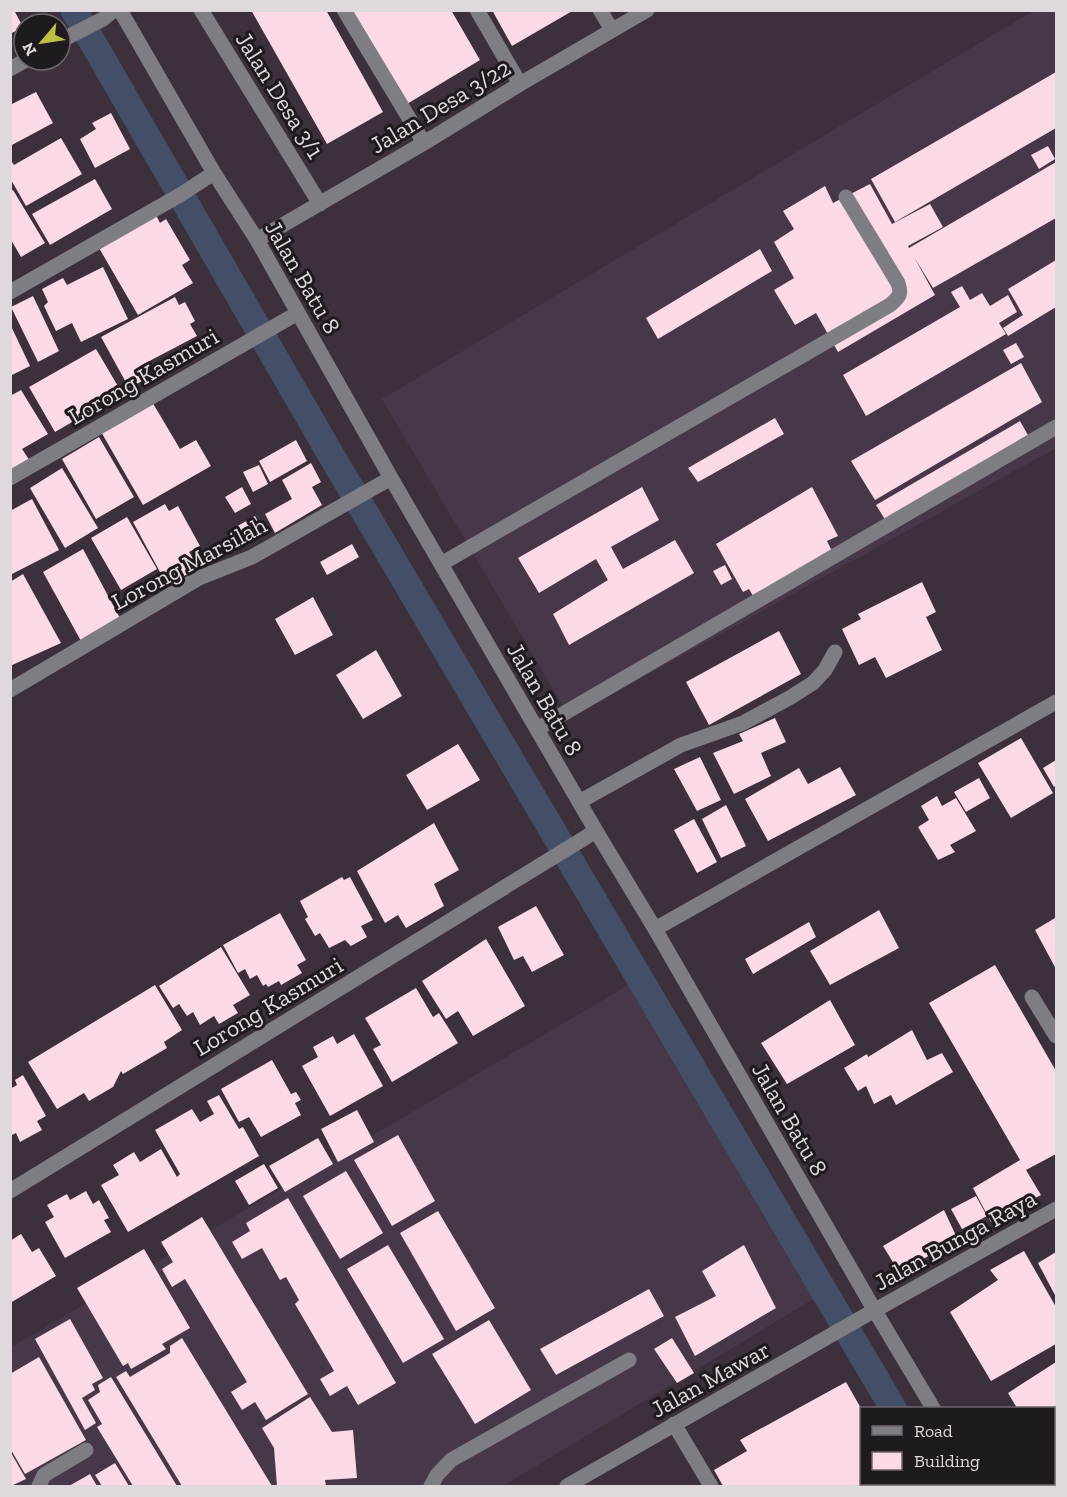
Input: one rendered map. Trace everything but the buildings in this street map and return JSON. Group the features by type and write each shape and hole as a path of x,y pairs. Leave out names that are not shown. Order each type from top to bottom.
{"street":[{"name":"Jalan Batu 8","path":"120,10 208,177 256,240 391,478 655,929 868,1314 932,1407"},
{"name":"Jalan Desa 3/1","path":"201,10 320,204"},
{"path":"344,10 424,143"},
{"path":"477,10 520,84"},
{"path":"600,10 612,30"},
{"name":"Jalan Desa 3/22","path":"256,240 647,10"},
{"path":"72,34 108,15"},
{"path":"10,292 208,177"},
{"path":"441,564 890,305 898,298 900,290 898,283 846,197"},
{"name":"Lorong Kasmuri","path":"10,478 298,313"},
{"path":"537,729 1056,427"},
{"name":"Lorong Marsilah","path":"10,690 199,578 252,557 391,478"},
{"path":"579,802 681,745 743,723 791,697 813,683 825,670 835,652"},
{"path":"655,929 1056,702"},
{"name":"Lorong Kasmuri","path":"10,1191 596,831"},
{"path":"1032,997 1056,1036"},
{"name":"Jalan Bunga Raya","path":"868,1314 1056,1209"},
{"name":"Jalan Mawar","path":"567,1486 868,1314"},
{"path":"431,1486 437,1475 451,1460 629,1360"},
{"path":"674,1424 711,1486"},
{"path":"39,1486 44,1475 86,1450"}],"shaded area":[{"path":"1033,11 1056,11 1056,448 570,718 382,399"},
{"path":"639,979 827,1291 503,1486 11,1486 10,1348"}],"waterway":[{"path":"74,10 331,455 892,1407"}]}
